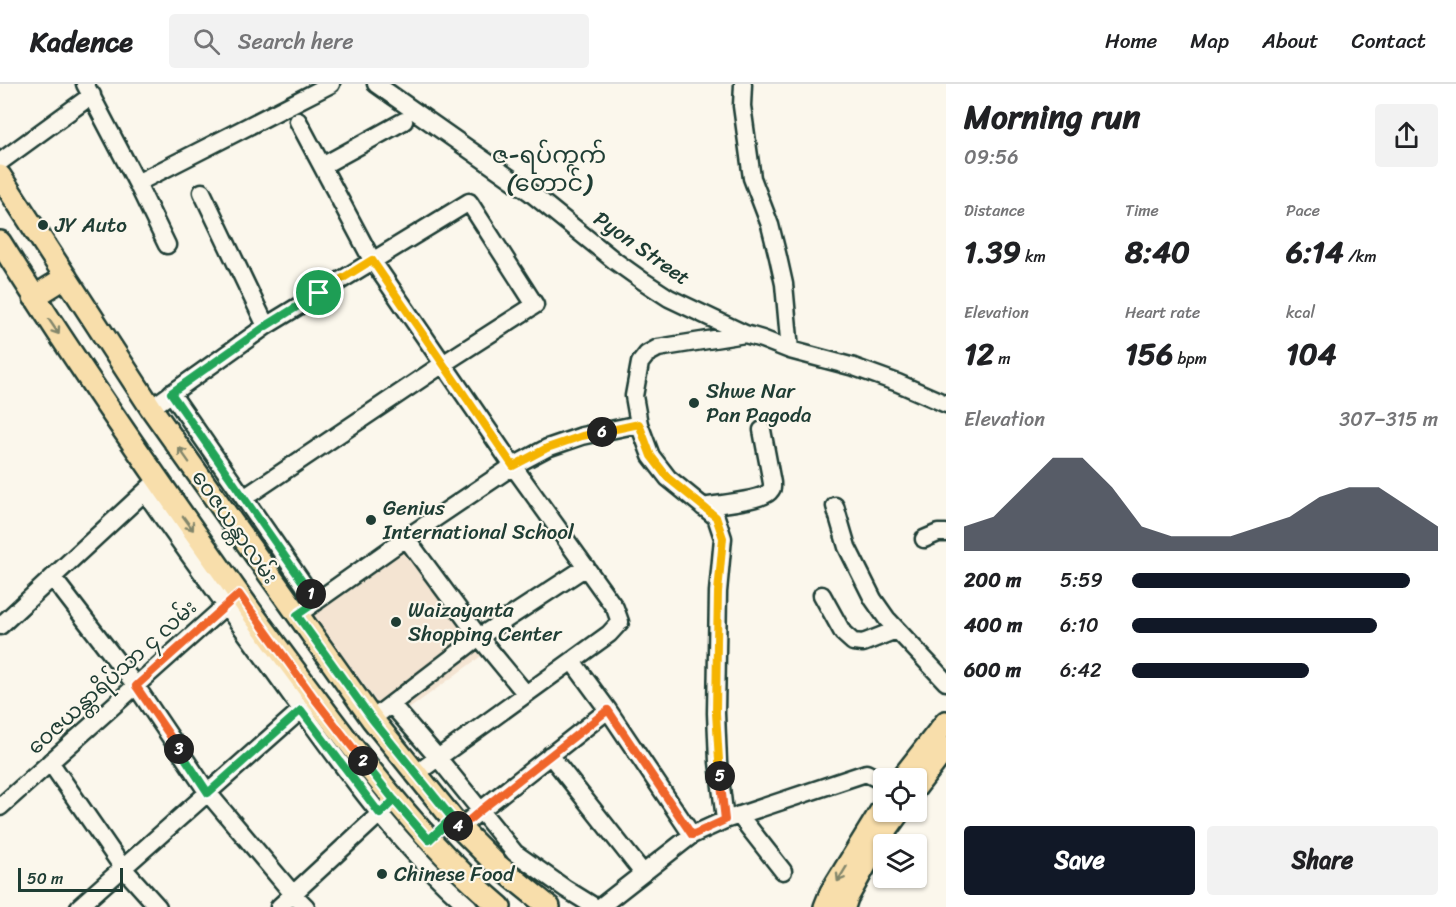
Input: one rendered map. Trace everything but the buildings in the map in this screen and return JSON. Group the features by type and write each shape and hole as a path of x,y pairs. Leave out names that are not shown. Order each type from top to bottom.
{"main road":[{"name":"ဝေဇယန္တာလမ်း","path":"0,176 151,408 372,719 456,823 497,865 549,907"},
{"name":"ဝေဇယန္တာလမ်း","path":"0,242 151,486 308,704 387,807 429,840 500,907"},
{"path":"34,297 66,277"},
{"path":"910,768 946,722"},
{"path":"927,773 946,748"},
{"path":"825,907 831,892 874,822"},
{"path":"844,907 881,837 892,822"},
{"path":"429,840 456,823"}],"street":[{"path":"137,183 331,84"},
{"name":"Pyon Street","path":"376,84 531,193 615,261 669,298 745,334 790,350 865,371 946,404"},
{"path":"743,84 742,106 752,178 770,225 782,275 790,350"},
{"path":"0,162 88,90 167,245"},
{"path":"298,121 372,260 513,466 615,608 620,622 609,634 417,773"},
{"path":"322,166 404,121"},
{"path":"202,192 266,326"},
{"path":"151,408 266,326 469,202 535,305 244,498"},
{"path":"745,334 658,348 647,354 639,363 634,396 639,424 651,456 668,478 716,517 723,538 718,592 716,713 718,762 732,817 783,871"},
{"path":"171,393 316,602"},
{"path":"297,615 513,466 547,448 582,436 639,424"},
{"path":"703,507 758,497 772,489 762,430"},
{"path":"0,626 151,486"},
{"path":"835,506 847,547 873,599 896,630 946,682"},
{"path":"924,539 938,533 946,533"},
{"path":"406,538 479,637 526,694"},
{"path":"372,719 479,637 586,567"},
{"path":"53,578 136,686 208,793 306,907"},
{"path":"822,595 843,633 853,642 863,643 896,630"},
{"name":"ဝေဇယန္တာရိပ်သာ ၄ လမ်း","path":"0,807 233,600"},
{"path":"572,661 608,710 692,835"},
{"path":"79,907 308,704"},
{"path":"392,705 515,853 566,890 595,907"},
{"path":"456,823 481,810 608,710"},
{"path":"550,755 643,873"},
{"path":"50,762 123,868 158,907"},
{"path":"600,907 692,835 732,817 866,773 873,776"},
{"path":"279,907 387,807 450,890 469,907"}],"shaded area":[{"path":"407,527 495,646 391,722 302,599"}],"place":[{"name":"JY Auto","path":"43,225"},
{"name":"Shwe Nar Pan Pagoda","path":"694,403"},
{"name":"Genius International School","path":"371,520"},
{"name":"Waizayanta Shopping Center","path":"396,622"},
{"name":"Chinese Food","path":"382,874"}],"district":[{"name":"ဇ-ရပ်ကွက် (တောင်)","path":"549,169"}],"route":[{"path":"319,293 266,326 171,393 316,602 297,615 372,719 452,818 429,840 394,800 314,698 239,594 136,686 208,793 301,710 380,814 394,800 429,840 452,818 460,828 608,710 692,835 725,820 718,762 716,713 718,592 723,538 716,517 668,478 651,456 639,424 582,436 547,448 513,466 372,260 319,293"}]}
